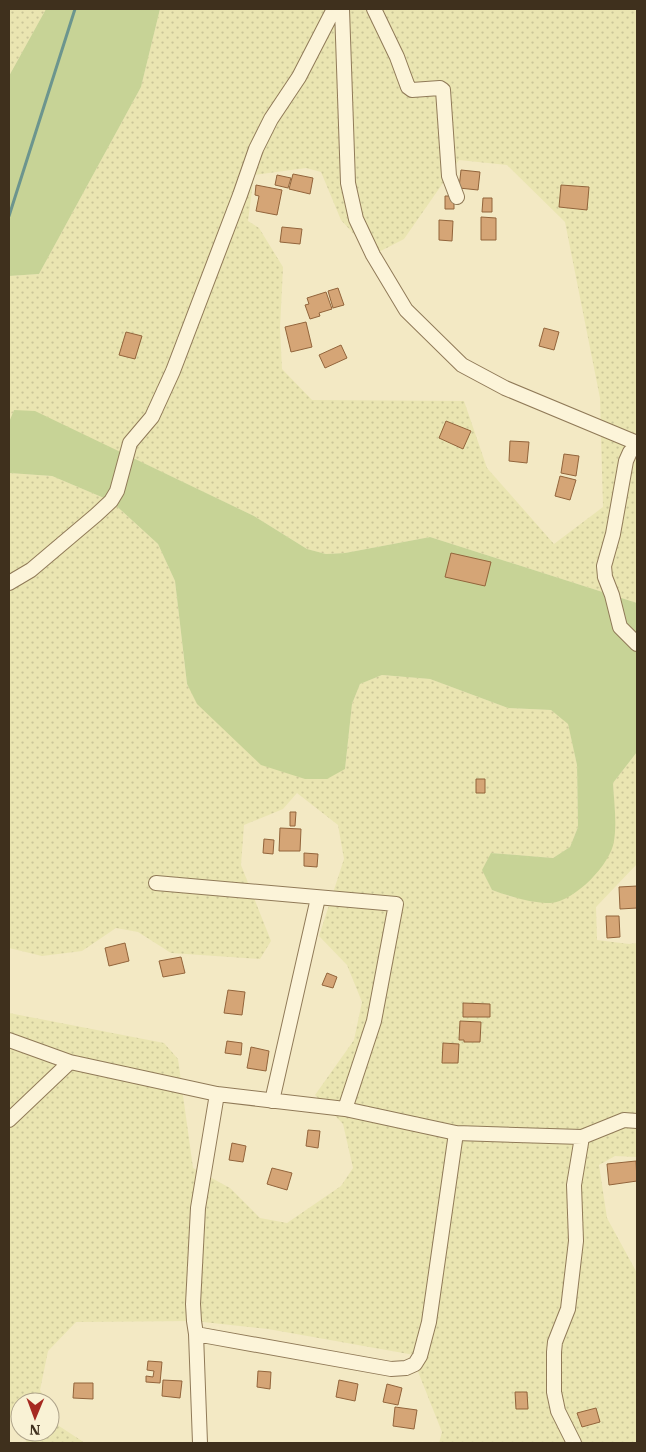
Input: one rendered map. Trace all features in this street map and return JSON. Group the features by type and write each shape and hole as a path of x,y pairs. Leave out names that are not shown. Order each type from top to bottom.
{"street":[{"path":"9,583 30,570 96,515 111,501 117,491 130,443 152,417 173,371 256,148 271,119 299,78 334,9"},
{"path":"342,9 348,183 356,219 373,256 406,310 462,365 505,388 637,445 630,452 626,461 613,534 604,566 604,578 612,594 620,627 637,644"},
{"path":"374,9 397,57 408,87 412,90 440,88 443,90 445,96 449,176 457,197"},
{"path":"156,882 396,904 374,1021 345,1109"},
{"path":"272,1101 318,898"},
{"path":"9,1040 70,1062 217,1094 345,1109 456,1133 582,1137 624,1120 637,1121"},
{"path":"9,1120 70,1062"},
{"path":"200,1443 194,1320 198,1208 217,1094"},
{"path":"196,1334 390,1369 406,1368 415,1364 420,1356 429,1322 456,1133"},
{"path":"574,1443 558,1411 554,1392 554,1352 555,1342 568,1310 576,1241 574,1185 582,1137"}],"shaded area":[{"path":"9,9 46,9 9,76"},
{"path":"160,9 637,9 637,603 430,537 345,553 326,554 307,549 254,516 126,455 14,410 9,422 9,276 39,274 141,87","holes":["459,160 507,165 565,222 600,398 603,507 554,544 487,468 464,401 312,400 282,369 280,328 283,267 259,228 248,221 254,175 306,168 321,172 341,220 373,255 404,239"]},
{"path":"9,473 52,476 111,501 158,544 175,581 187,685 345,769 352,704 360,684 382,675 430,679 508,708 551,710 568,723 577,765 578,827 570,847 553,858 491,853 492,890 512,897 533,901 615,823 613,783 637,752 637,864 596,907 597,940 629,944 637,943 637,1157 615,1156 599,1165 607,1218 637,1273 637,1443 439,1443 442,1432 415,1364 420,1356 268,1329 194,1321 76,1322 48,1351 41,1392 10,1392 9,1417 9,1013 164,1043 178,1059 193,1168 230,1188 260,1218 287,1223 341,1186 353,1168 343,1124 315,1095 354,1040 362,1002 347,965 319,936 344,859 338,825 297,793 283,809 244,825 241,865 271,941 260,959 171,953 138,932 116,928 82,951 42,956 9,948"},
{"path":"60,1427 85,1443 27,1443 60,1442"}],"green space":[{"path":"46,9 160,9 141,87 39,274 9,276 9,76"},
{"path":"14,410 35,411 254,516 307,549 326,554 345,553 430,537 637,603 637,752 613,783 614,841 606,860 599,870 581,889 571,896 551,903 521,899 492,890 482,870 491,853 553,858 570,847 578,827 577,765 568,724 551,710 508,708 430,679 382,675 360,684 352,704 345,769 327,779 305,779 261,765 197,704 187,684 175,581 158,544 111,501 52,476 9,473 9,422"}],"building":[{"path":"461,170 480,172 478,190 459,188"},
{"path":"293,174 313,178 310,194 289,189"},
{"path":"277,175 291,178 288,188 275,185"},
{"path":"256,185 282,190 277,215 256,211 259,196 255,195"},
{"path":"561,185 589,187 587,210 559,207"},
{"path":"445,196 454,196 454,209 445,209"},
{"path":"483,198 492,198 492,212 482,212"},
{"path":"481,217 496,218 496,240 481,240"},
{"path":"439,220 453,221 452,241 439,240"},
{"path":"282,227 302,229 300,244 280,242"},
{"path":"338,288 344,305 333,308 328,291"},
{"path":"326,292 332,309 319,313 320,316 310,319 305,305 309,304 307,298"},
{"path":"306,322 312,347 291,352 285,327"},
{"path":"544,328 559,332 554,350 539,346"},
{"path":"126,332 142,336 135,359 119,355"},
{"path":"341,345 347,358 325,368 319,355"},
{"path":"446,421 471,431 463,449 439,438"},
{"path":"510,441 529,442 527,463 509,461"},
{"path":"564,454 579,456 576,476 561,473"},
{"path":"560,476 576,480 570,500 555,496"},
{"path":"451,553 491,562 485,586 445,577"},
{"path":"476,779 485,779 485,793 476,793"},
{"path":"290,812 296,812 295,826 290,826"},
{"path":"280,828 301,829 300,851 279,851"},
{"path":"264,839 274,840 273,854 263,853"},
{"path":"304,853 318,854 317,867 304,866"},
{"path":"637,886 637,908 620,909 619,887"},
{"path":"606,916 619,916 620,937 607,938"},
{"path":"125,943 129,961 109,966 105,948"},
{"path":"181,957 185,973 163,977 159,961"},
{"path":"327,973 337,977 333,988 322,985"},
{"path":"228,990 245,992 242,1015 224,1013"},
{"path":"463,1003 490,1004 490,1017 463,1017"},
{"path":"460,1021 481,1022 480,1042 464,1042 464,1040 459,1040"},
{"path":"227,1041 242,1043 241,1055 225,1053"},
{"path":"443,1043 459,1044 458,1063 442,1063"},
{"path":"251,1047 269,1051 266,1071 247,1068"},
{"path":"308,1130 320,1131 318,1148 306,1146"},
{"path":"232,1143 246,1146 243,1162 229,1160"},
{"path":"636,1161 637,1181 609,1185 607,1164"},
{"path":"272,1168 292,1173 287,1190 267,1184"},
{"path":"148,1361 162,1362 160,1383 146,1382 146,1376 153,1377 154,1371 147,1370"},
{"path":"258,1371 271,1372 270,1389 257,1387"},
{"path":"163,1380 182,1381 180,1398 162,1396"},
{"path":"339,1380 358,1384 355,1401 336,1397"},
{"path":"74,1383 93,1383 93,1399 73,1398"},
{"path":"387,1384 402,1388 398,1405 383,1402"},
{"path":"515,1392 527,1392 528,1409 516,1409"},
{"path":"395,1407 417,1410 414,1429 393,1426"},
{"path":"596,1408 600,1422 582,1427 577,1413"}],"waterway":[{"path":"9,216 75,9"}]}
